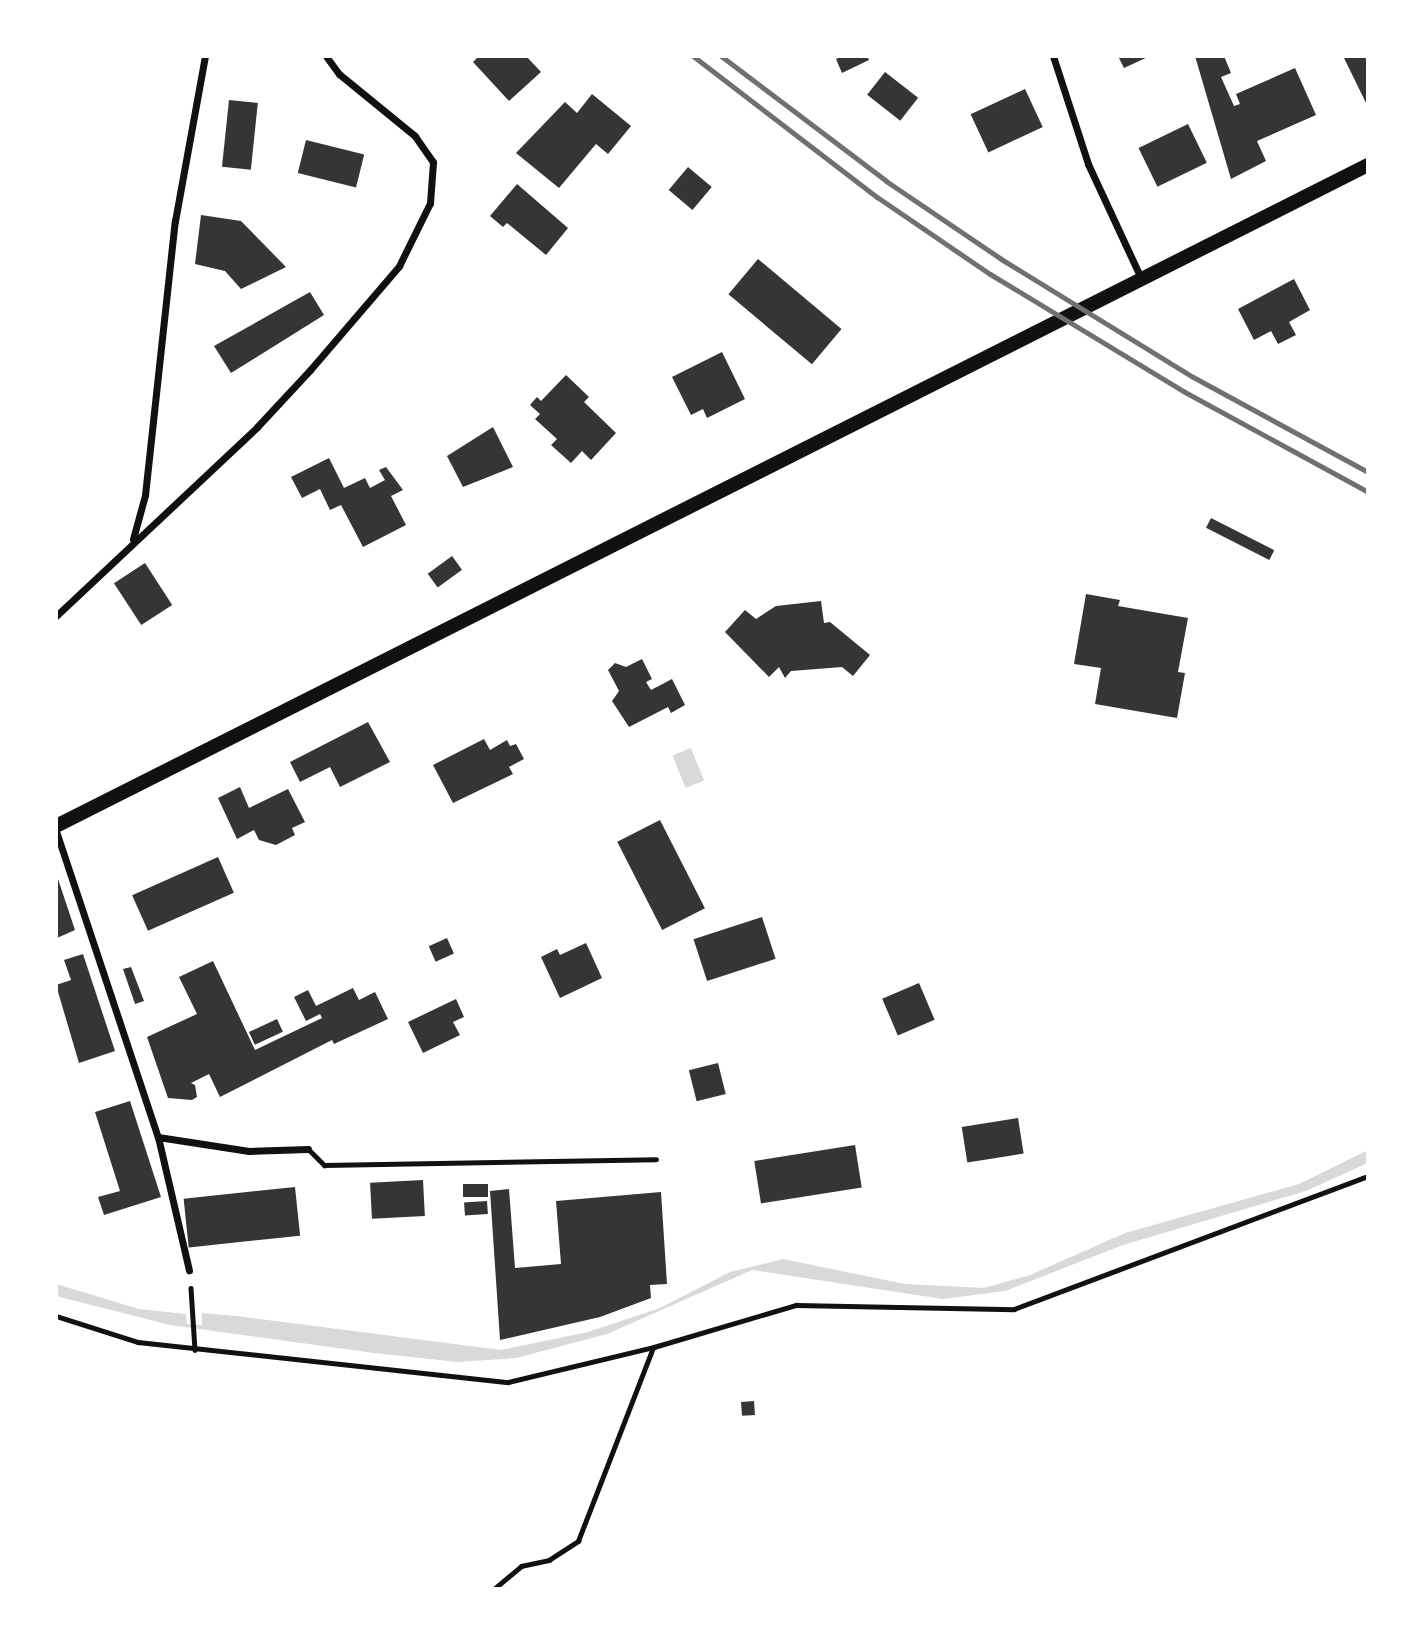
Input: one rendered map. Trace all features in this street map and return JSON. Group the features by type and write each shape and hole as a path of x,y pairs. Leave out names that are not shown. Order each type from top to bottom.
{"main road":[{"path":"56,829 1368,165"}],"street":[{"path":"133,539 145,495 175,221 205,56"},
{"path":"56,616 133,539 257,427 310,370 399,266 430,203 433,162 415,136 339,74 326,56"},
{"path":"1053,56 1088,164 1141,278"},
{"path":"56,829 158,1138 189,1270"},
{"path":"158,1138 249,1150 309,1149"}],"lane":[{"path":"309,1149 324,1165 656,1159"}],"path":[{"path":"56,1316 138,1342 508,1382 654,1347 796,1305 1014,1309 1368,1176"},
{"path":"194,1310 195,1350"},
{"path":"494,1589 520,1566 549,1560 578,1541 654,1347"}],"shaded area":[{"path":"691,748 704,780 686,788 672,755"},
{"path":"1368,1150 1368,1163 1306,1191 1123,1245 1005,1291 943,1299 752,1270 607,1334 516,1358 458,1362 374,1353 170,1325 56,1296 56,1284 139,1309 186,1314 187,1324 202,1325 202,1313 501,1350 588,1332 660,1308 730,1272 783,1259 905,1284 984,1288 1030,1275 1125,1233 1299,1184"}],"building":[{"path":"479,56 526,56 541,72 509,101 473,62"},
{"path":"843,56 867,56 869,60 842,73 836,59"},
{"path":"1118,56 1150,56 1124,68"},
{"path":"1195,56 1224,56 1231,73 1221,77 1234,106 1240,104 1236,94 1295,68 1316,115 1257,141 1266,161 1231,179"},
{"path":"1343,56 1368,56 1368,107"},
{"path":"885,72 918,98 900,121 867,95"},
{"path":"1025,89 1043,127 988,152 971,114"},
{"path":"592,94 631,126 608,154 596,144 559,188 516,153 565,102 577,113"},
{"path":"229,100 258,103 251,170 222,167"},
{"path":"1188,124 1207,163 1157,187 1139,148"},
{"path":"306,140 364,155 356,188 298,173"},
{"path":"688,167 712,187 692,210 669,190"},
{"path":"517,184 568,228 546,255 507,223 503,227 490,216"},
{"path":"201,215 241,221 286,267 241,289 225,271 195,264"},
{"path":"758,259 841,329 812,364 728,294"},
{"path":"1294,279 1310,310 1289,322 1296,335 1278,344 1271,331 1254,340 1238,309"},
{"path":"310,292 324,315 231,373 214,346"},
{"path":"722,352 745,399 707,418 703,409 691,415 672,377"},
{"path":"566,375 589,397 584,402 616,433 591,460 582,451 571,463 551,445 557,439 535,419 540,414 530,405 537,397 541,401"},
{"path":"493,427 513,467 463,487 447,456"},
{"path":"329,458 344,488 365,478 370,488 385,480 379,470 386,467 403,490 391,496 406,525 363,547 341,505 330,510 320,489 302,498 291,477"},
{"path":"1211,518 1274,550 1269,560 1206,528"},
{"path":"452,556 462,570 438,587 428,574"},
{"path":"145,563 172,605 141,625 114,583"},
{"path":"1086,594 1120,600 1118,606 1188,618 1178,672 1185,673 1177,718 1095,704 1101,668 1074,664"},
{"path":"821,601 824,623 830,622 870,655 853,676 842,667 791,671 785,678 779,667 769,677 725,632 745,610 756,619 776,606"},
{"path":"642,659 652,679 646,682 651,690 672,679 685,705 671,713 668,707 629,727 612,701 619,691 608,670 615,663 626,667"},
{"path":"368,722 390,762 340,787 330,767 300,782 290,762"},
{"path":"484,739 490,750 507,740 510,746 516,744 524,759 509,767 513,774 453,803 433,765"},
{"path":"240,787 249,808 288,789 305,822 292,828 295,835 276,845 259,840 254,830 237,839 218,798"},
{"path":"660,820 705,908 662,930 617,842"},
{"path":"218,857 234,893 148,931 132,895"},
{"path":"58,879 75,930 57,938 56,881"},
{"path":"762,917 776,959 707,981 694,939"},
{"path":"447,938 454,954 436,962 429,946"},
{"path":"586,943 602,978 560,998 541,957 557,949 560,955"},
{"path":"83,954 115,1051 79,1063 56,985 71,980 64,960"},
{"path":"213,961 255,1050 322,1018 320,1014 306,1021 294,997 308,990 316,1006 353,988 359,1000 375,992 388,1019 334,1044 332,1040 220,1097 209,1074 191,1083 195,1085 197,1097 192,1100 168,1098 147,1037 197,1014 179,977"},
{"path":"131,967 144,1001 135,1004 123,969"},
{"path":"919,983 935,1020 898,1035 882,999"},
{"path":"456,999 464,1017 453,1022 460,1035 423,1053 408,1022"},
{"path":"277,1019 283,1032 255,1045 249,1032"},
{"path":"718,1063 726,1094 697,1101 689,1070"},
{"path":"130,1101 161,1197 104,1215 98,1197 120,1191 95,1112"},
{"path":"1018,1118 1024,1154 967,1162 962,1127"},
{"path":"855,1145 862,1187 761,1203 754,1161"},
{"path":"423,1180 425,1216 372,1219 370,1183"},
{"path":"463,1184 488,1184 488,1197 463,1197"},
{"path":"295,1187 300,1236 189,1247 184,1199"},
{"path":"509,1189 515,1268 561,1264 556,1201 661,1192 667,1284 650,1285 651,1298 600,1317 500,1340 490,1191"},
{"path":"487,1201 488,1214 465,1216 464,1203"},
{"path":"754,1401 755,1415 742,1416 741,1402"}],"railway":[{"path":"693,56 877,197 990,274 1183,391 1368,492"},
{"path":"721,56 886,181 1001,259 1193,377 1368,472"}]}
